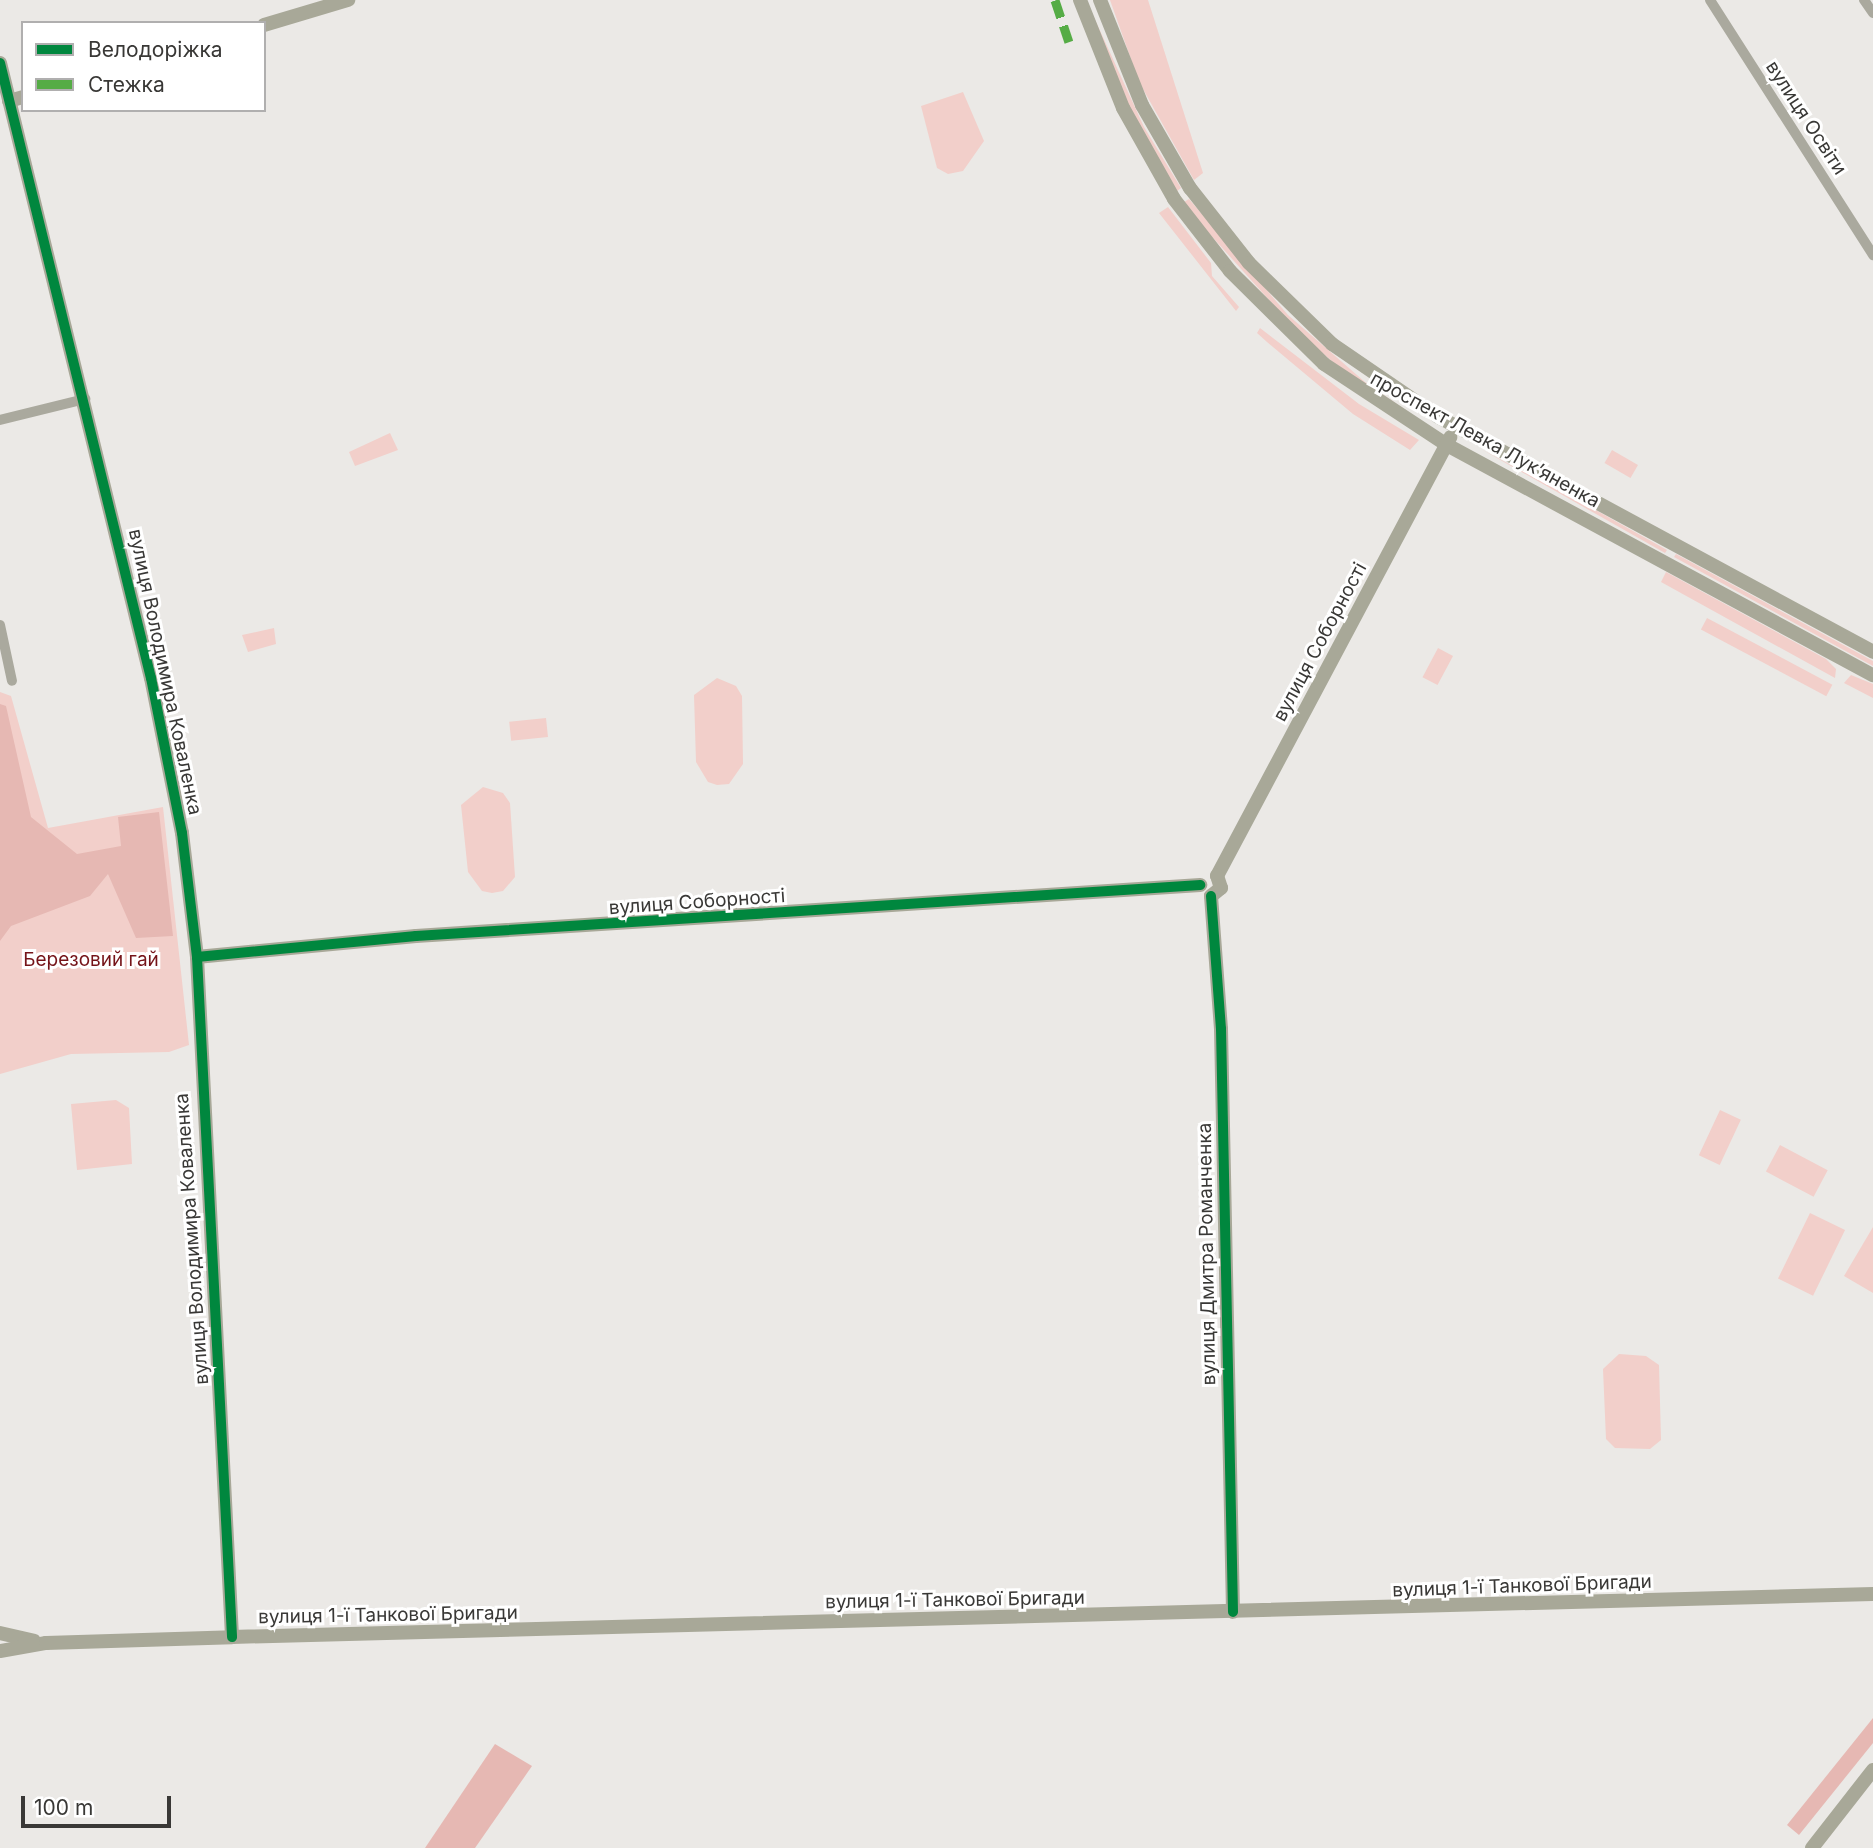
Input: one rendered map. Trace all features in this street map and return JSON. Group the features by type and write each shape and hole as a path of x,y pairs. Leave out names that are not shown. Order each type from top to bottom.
{"street":[{"path":"266,24 348,0"},
{"name":"проспект Левка Лукʼяненка","path":"1080,0 1143,149 1223,263 1341,378 1447,444 1873,675"},
{"name":"проспект Левка Лукʼяненка","path":"1100,0 1147,115 1224,232 1332,344 1456,426 1873,652"},
{"name":"вулиця Освіти","path":"1710,0 1873,255"},
{"path":"1864,0 1873,13"},
{"name":"вулиця Володимира Коваленка","path":"0,63 85,400 164,735 197,957 232,1637"},
{"path":"0,420 85,400"},
{"name":"вулиця Соборності","path":"1217,876 1456,426"},
{"path":"0,625 12,681"},
{"name":"вулиця Соборності","path":"197,957 416,936 1199,885 1204,876 1217,876"},
{"name":"вулиця Соборності","path":"1211,896 1222,888 1217,876"},
{"path":"1199,885 1211,896"},
{"name":"вулиця Дмитра Романченка","path":"1211,896 1221,1029 1233,1612"},
{"name":"вулиця 1-ї Танкової Бригади","path":"0,1651 46,1643 232,1637 1870,1593"},
{"name":"вулиця 1-ї Танкової Бригади","path":"0,1633 46,1643"},
{"path":"1812,1848 1873,1770"}],"green space":[{"path":"1086,0 1144,127 1181,188 1177,191 1126,102"},
{"path":"1110,0 1148,0 1203,173 1194,180 1139,82"},
{"path":"963,92 984,141 963,171 948,174 937,168 921,106"},
{"path":"1189,199 1288,315 1365,382 1426,424 1334,363 1298,332 1206,230 1184,202"},
{"path":"1168,207 1211,263 1212,276 1239,307 1236,311 1159,213"},
{"path":"1260,328 1359,404 1419,440 1410,450 1353,414 1257,333"},
{"path":"390,433 398,450 355,466 349,452"},
{"path":"1481,449 1592,508 1667,550 1665,553"},
{"path":"1612,450 1638,465 1630,478 1604,463"},
{"path":"1676,554 1873,661 1873,666 1674,557"},
{"path":"1666,572 1826,659 1836,669 1835,678 1661,582"},
{"path":"1707,618 1832,685 1826,696 1701,629"},
{"path":"274,628 276,644 248,652 242,635"},
{"path":"1438,648 1453,656 1438,685 1423,677"},
{"path":"1851,675 1873,684 1873,698 1844,683"},
{"path":"717,678 736,686 742,696 743,764 729,784 717,785 708,782 696,762 694,695"},
{"name":"Березовий гай","path":"0,692 11,696 48,828 163,807 189,1045 169,1052 71,1054 0,1074"},
{"path":"546,718 548,737 511,741 509,722"},
{"path":"483,787 503,793 510,803 515,877 503,891 492,893 482,891 468,872 461,805"},
{"path":"116,1100 129,1108 132,1164 77,1170 71,1104"},
{"path":"1720,1110 1741,1120 1720,1165 1699,1155"},
{"path":"1780,1145 1828,1170 1814,1197 1766,1171"},
{"path":"1810,1213 1845,1230 1813,1296 1778,1279"},
{"path":"1873,1227 1873,1293 1844,1276"},
{"path":"1619,1354 1646,1356 1659,1365 1661,1440 1650,1449 1615,1448 1606,1439 1603,1369"}],"shaded area":[{"path":"0,704 6,706 31,817 77,854 121,846 118,817 159,812 173,936 136,938 108,874 90,896 11,926 0,941"},
{"path":"1873,1718 1873,1743 1799,1835 1787,1825"},
{"path":"495,1744 532,1766 475,1848 425,1848"}],"marked path":[{"path":"1055,0 1069,42"}],"cycle path":[{"path":"0,63 151,678 182,833 197,957 232,1637"},
{"path":"197,957 416,936 1200,885"},
{"path":"1211,896 1221,1029 1233,1612"}]}
